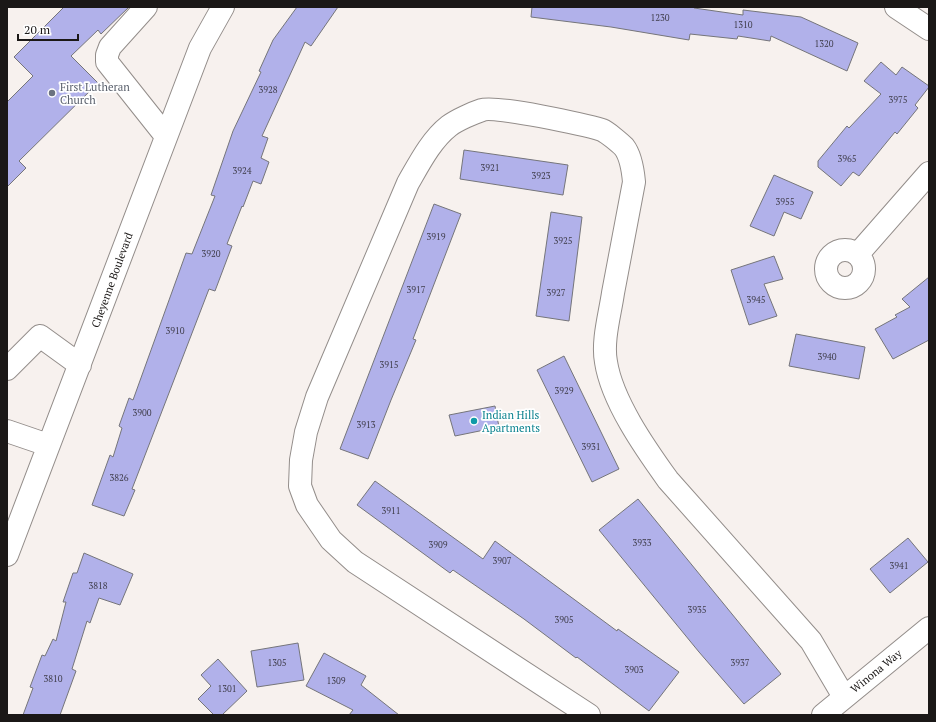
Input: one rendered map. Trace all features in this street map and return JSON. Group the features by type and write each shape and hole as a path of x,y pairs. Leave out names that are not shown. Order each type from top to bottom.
{"street":[{"path":"146,7 110,47 107,55 107,62 165,135"},
{"path":"896,7 929,29"},
{"name":"Cheyenne Boulevard","path":"7,555 80,365 165,135 200,48 220,8"},
{"path":"589,715 355,562 331,540 307,505 300,486 301,460 306,432 317,397 408,183 424,155 449,126 484,109 517,112 604,131 624,148 633,167 634,182 608,327 605,361 608,376 633,428 668,480 811,641 844,697"},
{"path":"858,254 929,173"},
{"path":"7,369 40,336 80,365"},
{"path":"7,431 48,445"},
{"name":"Winona Way","path":"823,715 929,628"}],"building":[{"name":"First Lutheran Church","path":"64,7 129,7 101,34 98,30 71,56 98,83 19,161 26,168 7,187 7,102 33,76 14,57"},
{"path":"297,7 338,7 311,46 305,42 262,136 268,138 261,158 269,162 261,184 253,181 243,207 242,206 227,244 232,246 215,291 209,289 132,489 135,490 124,516 92,505 110,455 113,457 122,428 119,426 129,398 133,400 186,253 192,254 215,196 211,195 233,131 261,72 259,71 273,40"},
{"path":"532,7 694,7 743,15 743,10 801,17 858,43 847,71 771,36 770,41 738,36 737,39 690,34 689,40 611,27 531,17"},
{"path":"881,62 896,75 902,67 929,87 915,105 918,108 897,134 895,132 859,176 853,172 841,186 818,167 818,161 847,126 849,128 881,94 864,81"},
{"path":"464,150 568,165 563,195 460,179"},
{"path":"774,175 813,192 801,219 784,212 774,236 750,226"},
{"path":"434,204 461,214 413,339 416,340 368,459 340,449"},
{"path":"551,212 582,217 569,321 536,316"},
{"path":"774,256 783,279 764,284 777,316 749,325 731,270"},
{"path":"929,277 929,340 893,359 875,329 897,317 895,315 910,307 902,299"},
{"path":"796,334 865,347 859,379 789,366"},
{"path":"564,356 619,469 592,482 537,370"},
{"name":"Indian Hills Apartments","path":"495,406 499,427 455,436 449,415"},
{"path":"375,481 483,559 495,541 617,631 618,629 679,672 649,711 524,619 453,570 450,573 357,505"},
{"path":"638,499 781,674 744,704 699,652 599,530"},
{"path":"908,538 928,562 890,593 870,569"},
{"path":"84,553 133,574 120,605 99,598 90,623 87,621 72,669 76,671 60,715 23,715 33,688 30,687 42,655 45,656 53,639 56,641 66,602 63,602 73,573 77,573"},
{"path":"298,643 304,680 257,687 251,651"},
{"path":"324,653 366,676 361,685 399,715 349,715 353,710 306,686"},
{"path":"218,659 247,691 222,715 214,715 198,699 211,686 201,675"}],"place":[{"name":"First Lutheran Church","path":"52,93"},
{"name":"Indian Hills Apartments","path":"474,421"}]}
